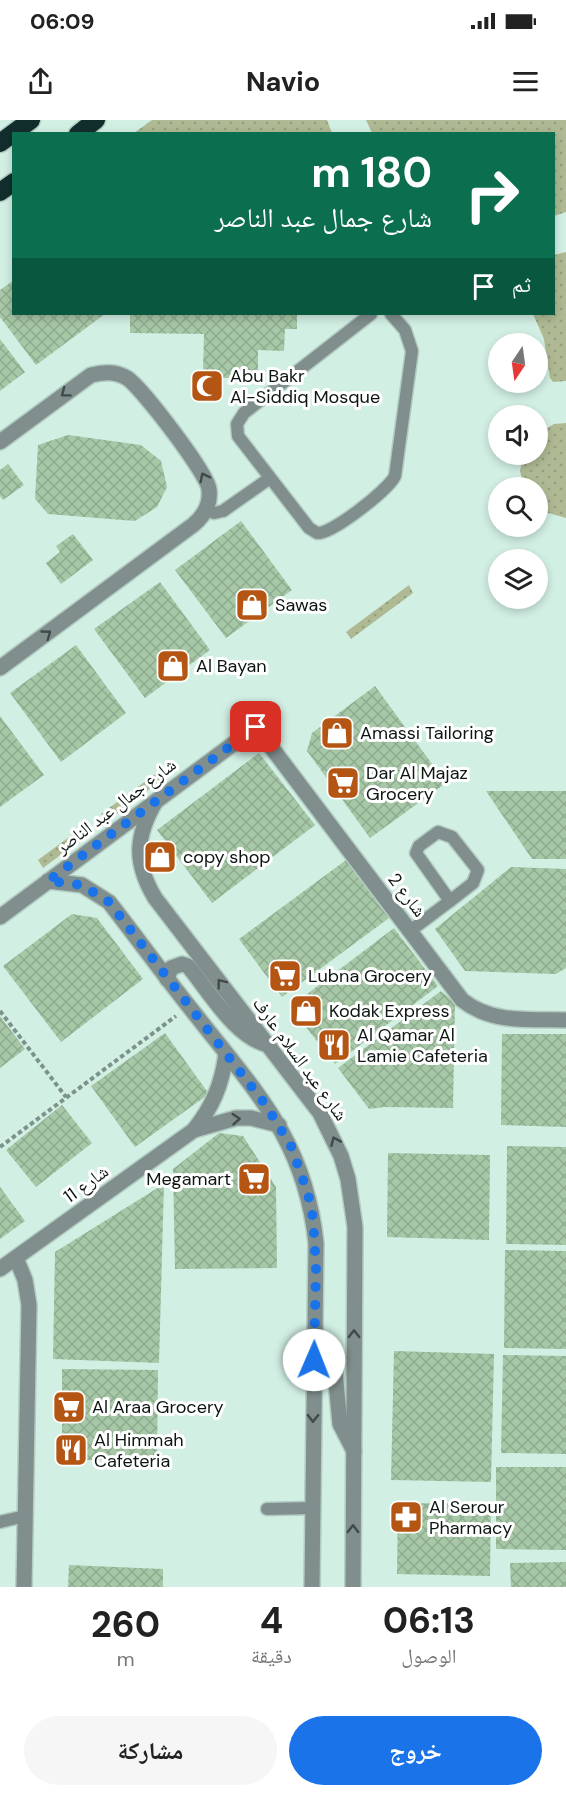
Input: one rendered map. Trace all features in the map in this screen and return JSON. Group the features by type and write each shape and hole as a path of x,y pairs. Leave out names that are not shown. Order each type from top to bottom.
{"highway":[{"path":"15,132 31,120"},
{"path":"81,132 96,120"}],"street":[{"path":"0,442 91,375 110,372 119,374 135,384 203,472 209,491 206,510 193,525 0,668"},
{"name":"شارع جمال عبد الناصر","path":"0,917 256,727"},
{"name":"شارع 2","path":"256,727 454,991 472,1008 496,1017 566,1020"},
{"name":"شارع عبد السلام عارف","path":"156,801 148,815 140,847 144,879 155,898 324,1120 341,1156 350,1187 355,1227 353,1587"},
{"path":"48,881 82,885 109,902 279,1125 301,1170 313,1218 316,1260 312,1587"},
{"path":"167,979 171,968 182,964 188,966 242,1032 254,1041 269,1045"},
{"name":"شارع 11","path":"195,1130 213,1102 222,1079 226,1054"},
{"name":"شارع 11","path":"0,1269 195,1130 208,1124 236,1118 279,1125"},
{"path":"16,1258 25,1280 29,1305 24,1587"},
{"path":"314,1360 321,1354 331,1356 334,1361 340,1424 354,1451"}],"lane":[{"path":"370,315 240,418 238,436 309,528 322,534 392,481 396,472 412,351 405,330 392,315"},
{"path":"206,510 214,513 223,511 270,478"},
{"path":"410,931 450,901 473,883 478,870 452,837 438,832 419,846 416,853 419,861 450,901"},
{"path":"267,1509 313,1508"},
{"path":"0,1522 25,1516"}],"path":[{"path":"0,1147 188,1006"},
{"path":"0,1011 66,1097"}],"green space":[{"path":"152,120 327,120 332,132 135,132"},
{"path":"366,120 566,120 566,212 555,216 555,132 372,132"},
{"path":"566,252 566,381 553,382 548,365 548,333 541,333 533,315 555,315 555,255"},
{"path":"566,423 566,518 548,513 548,477 522,477 520,471 521,465 548,465 548,428 554,424"},
{"path":"409,585 413,593 351,639 346,632"},
{"path":"162,769 167,776 107,821 101,814"},
{"path":"80,829 86,836 43,868 38,860"}],"building":[{"path":"12,281 12,315 104,315 36,365 0,317 0,290"},
{"path":"130,315 297,315 297,329 285,329 284,351 258,350 258,371 242,370 241,378 218,378 218,371 203,371 204,334 130,333"},
{"path":"0,339 25,372 0,391"},
{"path":"68,435 141,445 161,461 167,487 157,507 135,521 48,514 35,499 38,445"},
{"path":"8,464 24,485 3,500 0,496 0,470"},
{"path":"241,521 292,590 226,638 175,570"},
{"path":"73,534 93,560 61,584 46,563 60,552 56,546"},
{"path":"160,582 210,650 145,698 94,629"},
{"path":"76,645 126,713 61,762 10,693"},
{"path":"375,686 446,783 370,838 307,751 312,733"},
{"path":"0,716 44,775 0,807"},
{"path":"259,753 315,825 212,903 157,830"},
{"path":"486,791 566,791 566,859 532,859"},
{"path":"346,860 389,918 282,997 239,939"},
{"path":"511,867 566,869 566,968 556,974 465,971 435,929"},
{"path":"72,914 97,918 143,979 61,1042 3,966"},
{"path":"394,928 438,986 335,1064 290,1007"},
{"path":"441,991 455,1003 453,1108 385,1107 369,1109 338,1068"},
{"path":"0,1016 25,1049 0,1068"},
{"path":"165,1033 209,1094 135,1147 91,1086"},
{"path":"502,1034 566,1034 566,1127 501,1125"},
{"path":"62,1105 92,1143 36,1187 6,1150"},
{"path":"219,1133 243,1136 276,1187 277,1268 175,1269 173,1169"},
{"path":"507,1146 566,1147 566,1245 506,1244"},
{"path":"388,1153 490,1155 489,1240 387,1237"},
{"path":"164,1184 159,1363 53,1359 55,1252"},
{"path":"0,1187 25,1221 0,1239"},
{"path":"505,1250 566,1251 566,1349 504,1348"},
{"path":"394,1351 494,1354 491,1482 391,1480"},
{"path":"503,1355 566,1356 566,1454 501,1453"},
{"path":"62,1369 158,1370 157,1460 62,1460"},
{"path":"496,1467 566,1467 566,1550 496,1549"},
{"path":"398,1503 491,1504 490,1576 397,1574"},
{"path":"566,1562 566,1587 511,1587 510,1563"},
{"path":"69,1565 163,1569 163,1587 68,1587"}],"place":[{"name":"Abu Bakr Al-Siddiq Mosque","path":"207,386"},
{"name":"Sawas","path":"252,605"},
{"name":"Al Bayan","path":"173,666"},
{"name":"Amassi Tailoring","path":"337,733"},
{"name":"Dar Al Majaz Grocery","path":"343,783"},
{"name":"copy shop","path":"160,857"},
{"name":"Lubna Grocery","path":"285,976"},
{"name":"Kodak Express","path":"306,1011"},
{"name":"Al Qamar Al Lamie Cafeteria","path":"334,1045"},
{"name":"Megamart","path":"254,1179"},
{"name":"Al Araa Grocery","path":"69,1407"},
{"name":"Al Himmah Cafeteria","path":"71,1450"},
{"name":"Al Serour Pharmacy","path":"406,1517"}],"route":[{"path":"256,727 48,881 65,881 82,885 97,892 109,902 265,1104 291,1146 308,1194 316,1243 314,1360"}]}
